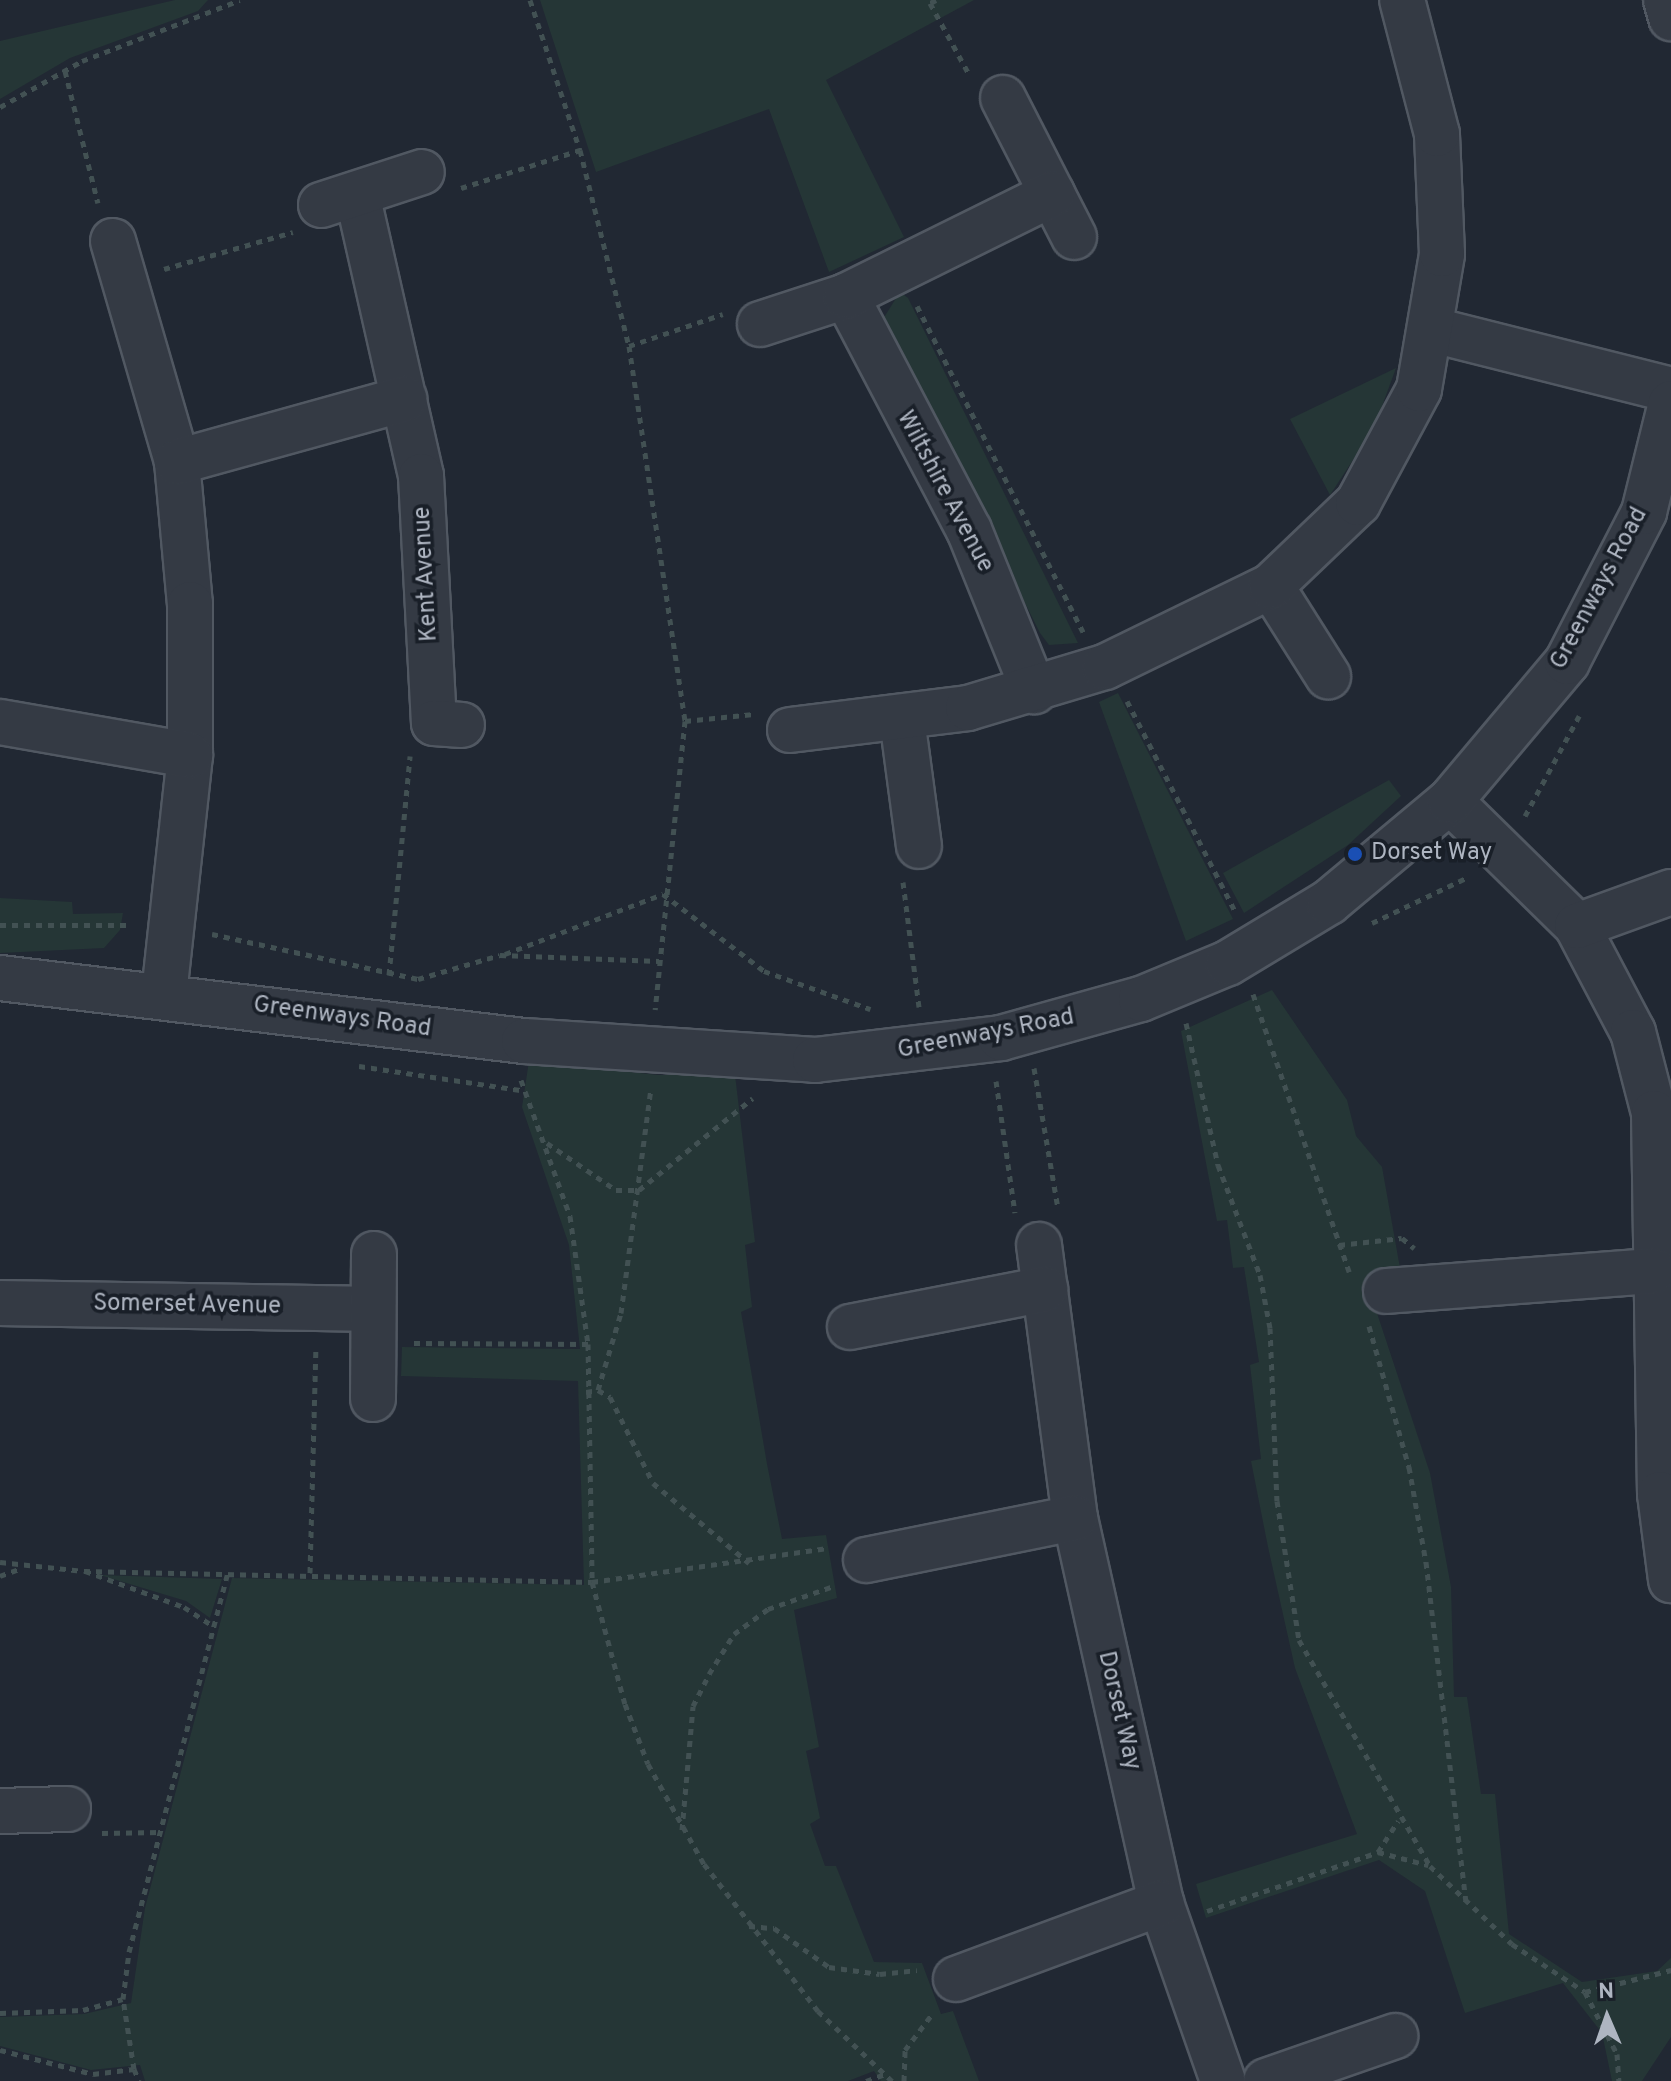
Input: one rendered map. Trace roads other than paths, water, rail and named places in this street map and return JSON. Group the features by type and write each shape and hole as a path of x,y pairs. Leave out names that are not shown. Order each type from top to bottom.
{"street":[{"path":"790,730 902,719 1034,691 1105,667 1271,586 1358,503 1392,450 1419,389 1433,330 1442,254 1437,134 1402,0"},
{"path":"1666,0 1671,18"},
{"path":"1003,98 1074,237"},
{"name":"Kent Avenue","path":"422,172 339,199 404,399 421,476 448,724"},
{"path":"760,324 846,296 1052,194"},
{"path":"113,241 129,283 177,462 190,604 190,755 174,926 164,993"},
{"name":"Wiltshire Avenue","path":"846,296 969,530 1034,691"},
{"path":"1433,330 1671,390"},
{"path":"177,462 404,399"},
{"name":"Greenways Road","path":"0,978 164,993 524,1041 815,1060 924,1051 1073,1020 1255,949 1371,872 1450,801 1567,662 1644,512 1671,403"},
{"path":"1271,586 1328,676"},
{"path":"902,719 919,846"},
{"path":"0,722 190,755"},
{"path":"1450,801 1577,926 1633,1032 1654,1113 1653,1271 1660,1494 1671,1580"},
{"path":"1577,926 1671,892"},
{"name":"Dorset Way","path":"1039,1245 1075,1518 1165,1914 1223,2081"},
{"path":"373,1399 374,1254"},
{"path":"1367,1295 1426,1270 1653,1271"},
{"path":"850,1327 1045,1289"},
{"name":"Somerset Avenue","path":"0,1303 317,1308 373,1326"},
{"path":"866,1560 1075,1518"},
{"path":"0,1811 68,1809"},
{"path":"956,1979 1165,1914"},
{"path":"1266,2081 1395,2036"}],"place":[{"name":"Dorset Way","path":"1355,854"}]}
